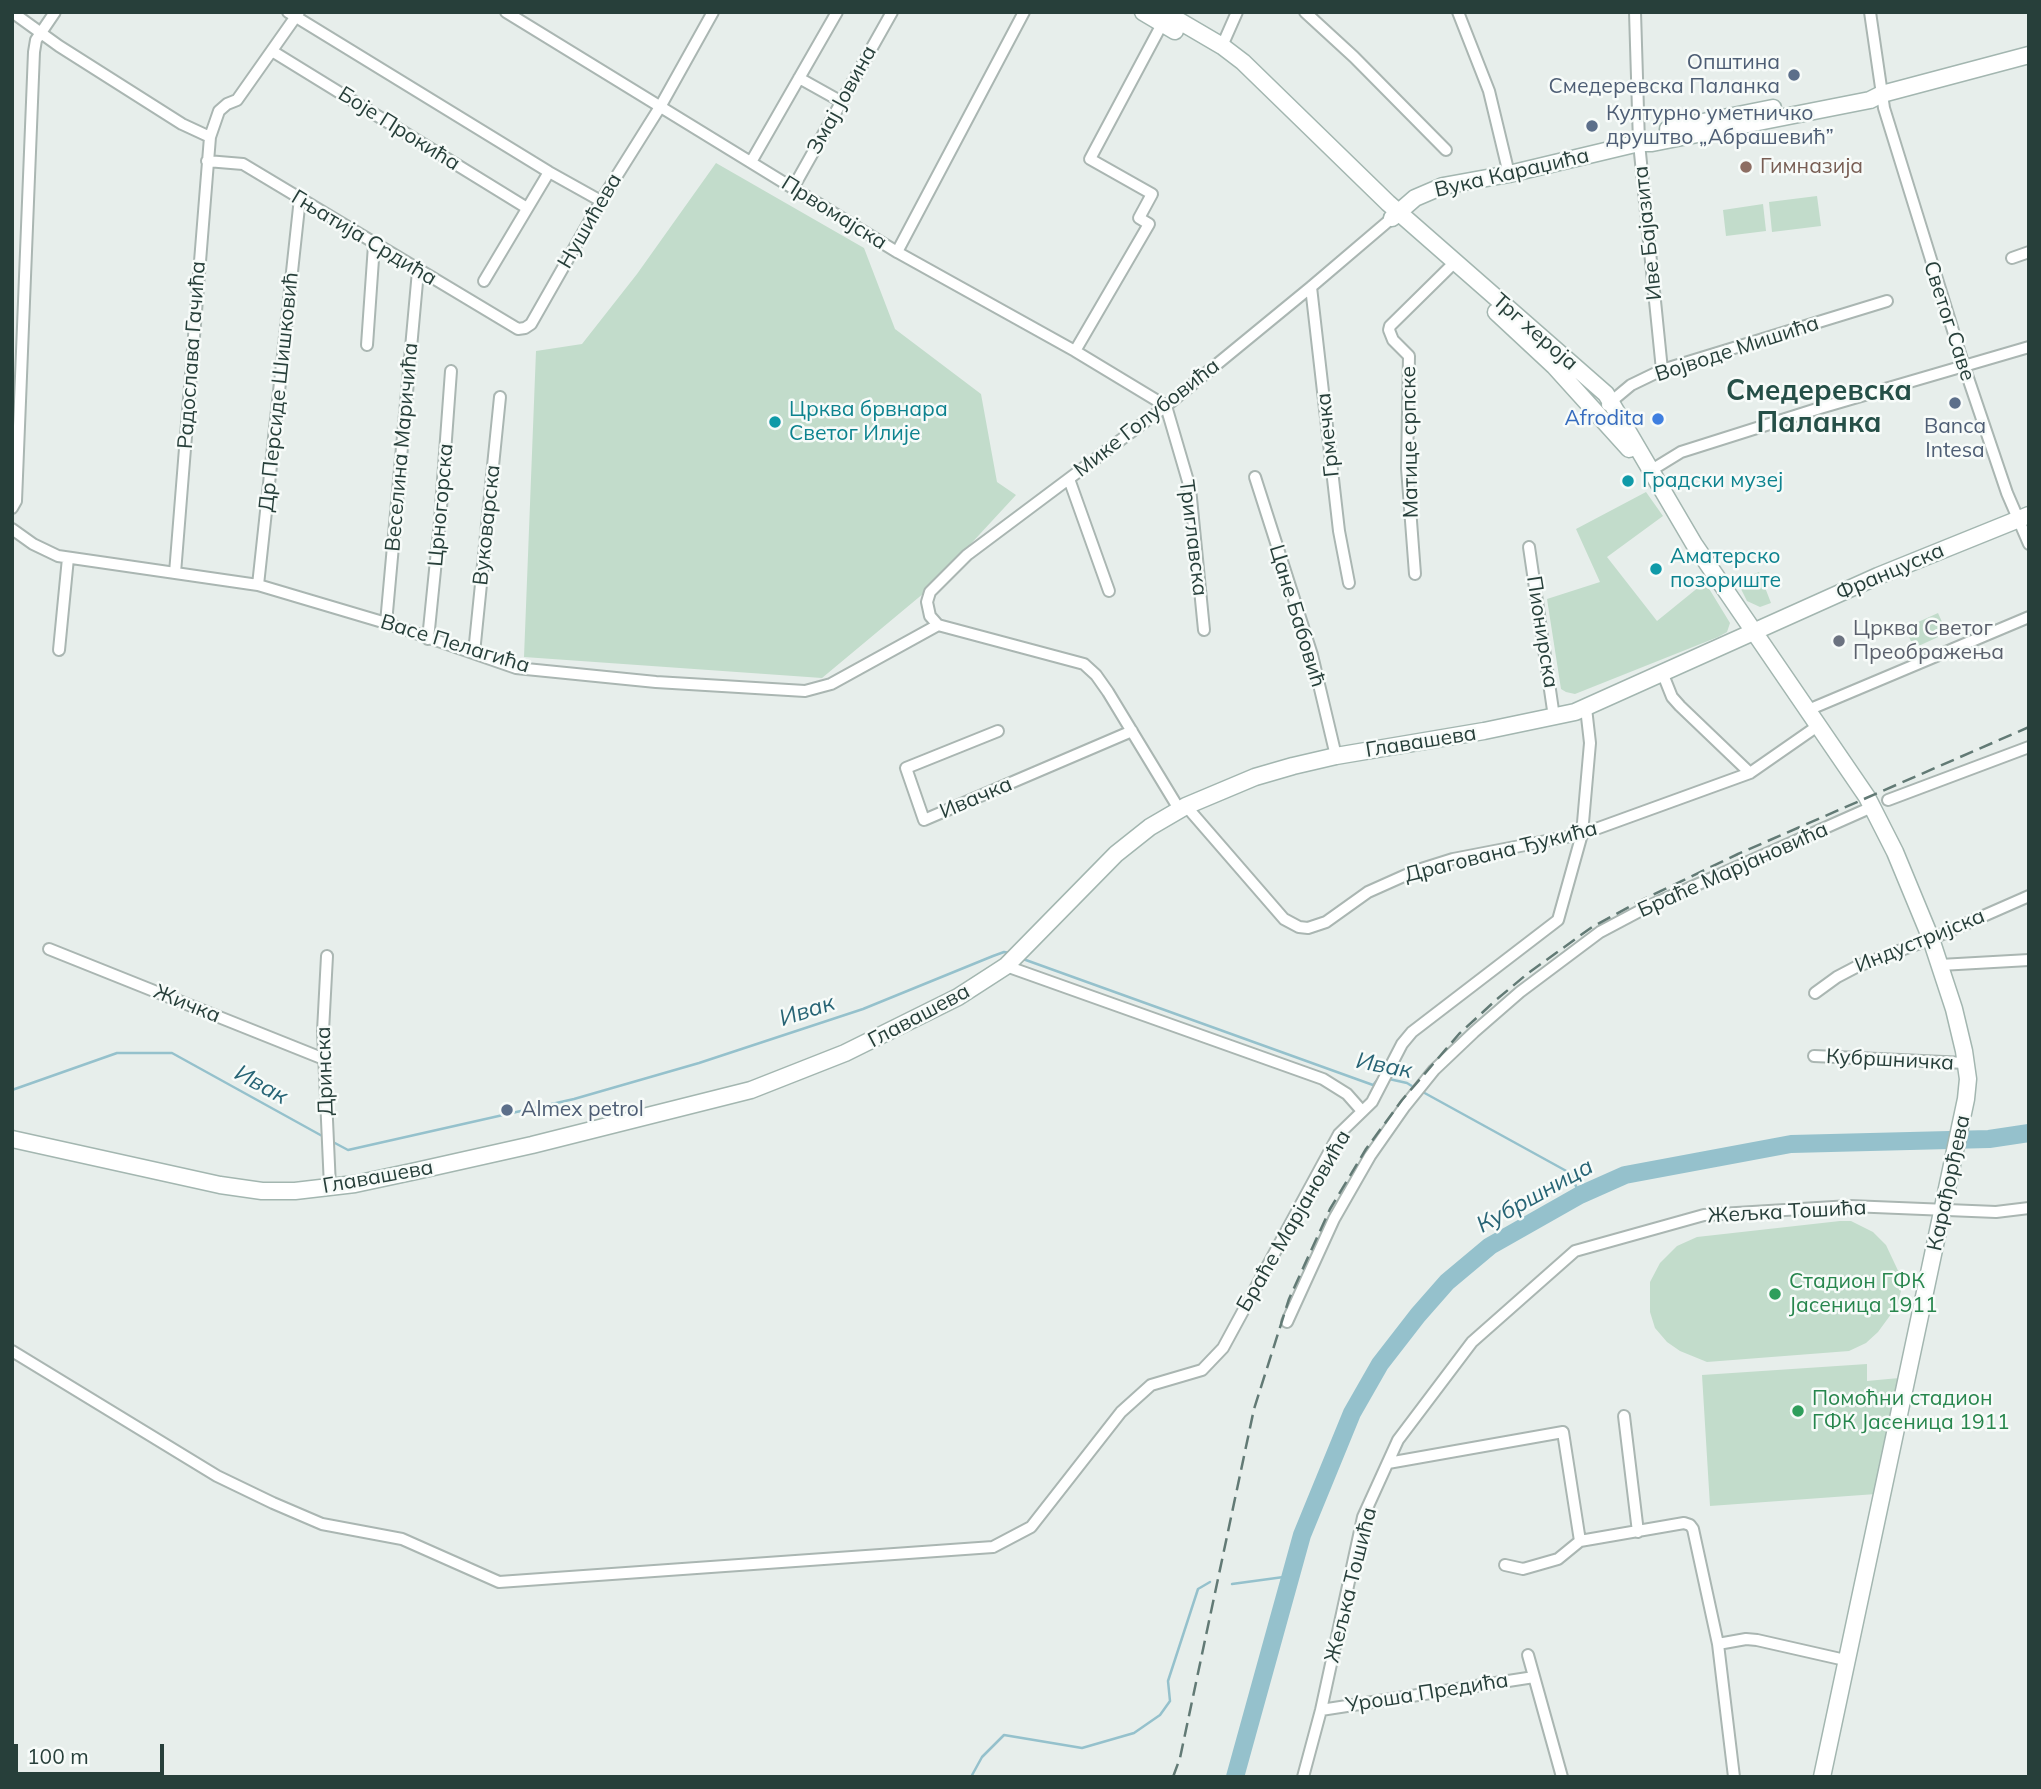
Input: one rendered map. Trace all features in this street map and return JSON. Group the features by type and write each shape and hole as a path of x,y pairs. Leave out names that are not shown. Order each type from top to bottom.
{"main road":[{"path":"1143,12 1163,18 1222,46 1255,73 1395,215"},
{"path":"1163,18 1237,68 1395,215"},
{"name":"Вука Караџића","path":"1395,215 1415,198 1462,182 1639,143 1652,143 1870,100 1882,94 2029,55"},
{"name":"Трг хероја","path":"1395,215 1452,265 1554,366 1650,471"},
{"name":"Трг хероја","path":"1452,265 1589,378 1610,401 1694,544 1753,632"},
{"name":"Француска","path":"1753,632 1878,576 2023,517"},
{"name":"Главашева","path":"12,1139 236,1188 276,1192 330,1187 416,1171 532,1145 771,1083 892,1031 958,997 1009,963 1116,854 1150,827 1182,807 1269,772 1336,756 1484,732 1586,708 1753,632"},
{"name":"Карађорђева","path":"1753,632 1819,725 1872,807 1895,852 1940,965 1954,1009 1966,1063 1966,1099 1822,1777"}],"street":[{"path":"12,12 59,46 183,124 210,137"},
{"path":"12,508 16,501 34,52 36,40 55,12"},
{"name":"Првомајска","path":"506,12 897,252 1166,406"},
{"name":"Нушићева","path":"518,329 531,324 713,12"},
{"path":"751,162 837,12"},
{"name":"Змај Јовина","path":"793,188 892,12"},
{"path":"897,252 1024,12"},
{"path":"1222,46 1237,12"},
{"path":"1305,12 1354,57 1446,150"},
{"path":"1458,12 1489,91 1508,174"},
{"name":"Иве Бајазита","path":"1635,12 1639,143 1662,370"},
{"name":"Светог Саве","path":"1870,12 1884,108 1964,366 2023,517 2029,544"},
{"name":"Боје Прокића","path":"210,137 219,111 237,100 295,14 549,172 601,201"},
{"path":"1074,351 1149,224 1139,218 1152,194 1090,159 1163,18"},
{"name":"Боје Прокића","path":"272,51 527,208"},
{"path":"799,78 842,102"},
{"name":"Радослава Гачића","path":"175,573 206,160 210,137"},
{"name":"Гњатија Срдића","path":"206,160 243,164 518,329"},
{"path":"484,281 549,172"},
{"name":"Др Персиде Шишковић","path":"258,585 300,198"},
{"name":"Мике Голубовића","path":"938,625 930,616 927,602 930,592 967,555 1166,406 1395,215"},
{"path":"367,345 374,245"},
{"path":"2012,258 2029,252"},
{"name":"Матице српске","path":"1415,575 1407,468 1409,356 1393,340 1389,330 1452,265"},
{"name":"Веселина Маричића","path":"386,623 418,271"},
{"name":"Грмечка","path":"1311,287 1339,531 1349,583"},
{"name":"Војводе Мишића","path":"1598,415 1610,401 1631,385 1662,370 1886,301"},
{"path":"1650,471 1681,452 2029,346"},
{"name":"Црногорска","path":"428,639 451,371"},
{"name":"Вуковарска","path":"474,653 500,397"},
{"name":"Триглавска","path":"1166,406 1190,488 1204,630"},
{"name":"Цане Бабовић","path":"1255,478 1312,655 1336,756"},
{"path":"1069,479 1109,591"},
{"name":"Васе Пелагића","path":"12,529 48,553 258,585 386,623 516,668 656,682 805,691 831,684 938,625"},
{"name":"Пионирска","path":"1529,547 1555,717"},
{"path":"59,650 68,558"},
{"path":"1808,710 2029,617"},
{"name":"Драгована Ђукића","path":"938,625 1084,664 1096,675 1182,807 1284,919 1299,927 1308,928 1326,922 1368,892 1415,871 1453,859 1581,834 1750,773 1819,725"},
{"path":"1662,672 1672,697 1750,773"},
{"name":"Браће Марјановића","path":"12,1351 217,1476 273,1503 323,1524 402,1539 499,1582 993,1547 1031,1527 1121,1412 1151,1385 1202,1370 1223,1348 1339,1134 1372,1102 1391,1062 1412,1032 1558,920 1581,834 1590,744 1586,708"},
{"name":"Ивачка","path":"998,731 905,768 925,820 1132,732"},
{"path":"1888,800 2029,747"},
{"name":"Браће Марјановића","path":"1287,1322 1334,1219 1370,1156 1405,1106 1434,1070 1520,992 1600,932 1649,906 1872,807"},
{"name":"Индустријска","path":"1815,993 1858,965 1931,939 2029,896"},
{"name":"Жичка","path":"49,949 324,1059"},
{"name":"Дринска","path":"327,956 323,1031 330,1187"},
{"path":"1940,965 2029,960"},
{"path":"1009,963 1323,1079 1346,1094 1362,1111"},
{"name":"Кубршничка","path":"1814,1056 1966,1063"},
{"name":"Жељка Тошића","path":"1303,1777 1321,1710 1363,1517 1398,1440 1472,1342 1575,1251 1704,1215 1850,1206 1996,1212 2029,1208"},
{"path":"1624,1416 1638,1532"},
{"path":"1388,1463 1563,1432 1580,1541"},
{"path":"1505,1565 1523,1569 1558,1559 1580,1541 1684,1523 1693,1529 1718,1644 1734,1777"},
{"path":"1718,1644 1746,1639 1757,1640 1845,1660"},
{"path":"1528,1655 1562,1777"},
{"name":"Уроша Предића","path":"1321,1710 1534,1677"}],"green space":[{"path":"716,163 864,248 895,329 981,394 997,482 1016,495 930,588 822,678 524,657 536,351 582,344 637,274"},
{"path":"1817,196 1821,226 1772,232 1769,202"},
{"path":"1763,204 1766,231 1726,236 1723,210"},
{"path":"1646,492 1663,516 1607,557 1657,621 1705,582 1730,623 1727,632 1575,694 1566,692 1561,689 1547,599 1600,582 1576,529"},
{"path":"1759,572 1771,603 1760,607 1747,601 1737,581"},
{"path":"1938,613 1947,633 1914,648 1905,628"},
{"name":"Стадион ГФК Јасеница 1911","path":"1851,1221 1873,1232 1886,1245 1901,1277 1897,1306 1878,1332 1866,1343 1849,1351 1707,1362 1680,1351 1667,1342 1655,1328 1650,1312 1650,1282 1660,1263 1677,1246 1697,1237"},
{"name":"Помоћни стадион ГФК Јасеница 1911","path":"1867,1364 1867,1381 1899,1378 1876,1494 1710,1506 1702,1375"}],"waterway":[{"name":"Ивак","path":"333,1142 348,1150 574,1099 699,1063 863,1009 993,956 1004,952 1011,953"},
{"name":"Ивак","path":"1023,959 1373,1085 1379,1078"},
{"name":"Ивак","path":"12,1090 117,1053 172,1053 324,1137"},
{"name":"Ивак","path":"1389,1079 1407,1083 1415,1088"},
{"name":"Ивак","path":"1421,1091 1570,1173 1580,1195"},
{"name":"Кубршница","path":"1235,1777 1302,1535 1352,1413 1380,1364 1418,1315 1447,1282 1490,1246 1580,1195 1625,1175 1791,1144 1989,1139 2029,1133"},
{"path":"1232,1584 1291,1576"},
{"path":"971,1777 982,1757 1004,1735 1082,1748 1134,1733 1160,1715 1170,1701 1168,1681 1198,1589 1210,1582"}],"railway":[{"path":"1173,1777 1180,1758 1254,1409 1289,1299 1330,1209 1366,1149 1402,1100 1459,1034 1496,1000 1592,927 1738,854 2029,727"}],"place":[{"name":"Општина Смедеревска Паланка","path":"1794,75"},
{"name":"Културно уметничко друштво „Абрашевић”","path":"1592,126"},
{"name":"Гимназија","path":"1746,167"},
{"name":"Banca Intesa","path":"1955,403"},
{"name":"Afrodita","path":"1658,419"},
{"name":"Црква брвнара Светог Илије","path":"775,422"},
{"name":"Градски музеј","path":"1628,481"},
{"name":"Аматерско позориште","path":"1656,569"},
{"name":"Црква Светог Преображења","path":"1839,641"},
{"name":"Almex petrol","path":"507,1110"},
{"name":"Стадион ГФК Јасеница 1911","path":"1775,1294"},
{"name":"Помоћни стадион ГФК Јасеница 1911","path":"1798,1411"}],"district":[{"name":"Смедеревска Паланка","path":"1819,408"}]}
